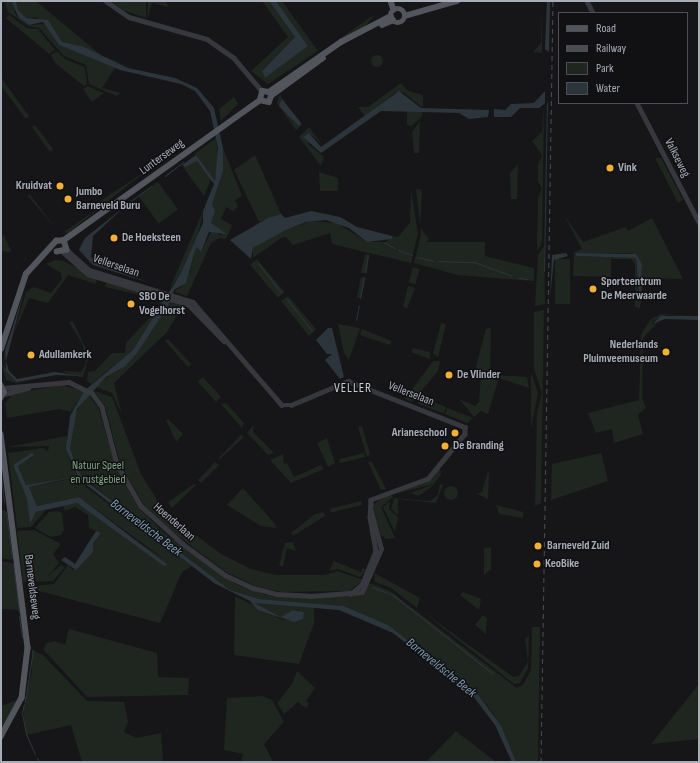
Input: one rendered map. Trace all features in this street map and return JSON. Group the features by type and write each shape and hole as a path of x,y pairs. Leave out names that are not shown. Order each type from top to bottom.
{"main road":[{"path":"391,1 397,14"},
{"path":"395,1 397,14"},
{"path":"260,100 262,92 270,94 341,42 397,14 443,1"},
{"path":"397,14 457,1"},
{"name":"Lunterseweg","path":"55,250 57,240 66,247 79,232 260,100 269,102 270,94"},
{"path":"1,349 19,288 36,263 55,250 66,247"},
{"name":"Barneveldseweg","path":"1,434 28,648 22,698 1,737"}],"street":[{"path":"106,1 129,17 207,39 234,58 262,92"},
{"path":"587,1 592,12"},
{"name":"Valkseweg","path":"638,104 699,222"},
{"name":"Vellerselaan","path":"66,247 88,274 193,302 218,334 285,406 351,381 466,429 428,479 378,495 370,503 370,510 379,545"},
{"name":"Hoenderlaan","path":"2,391 60,382 85,387 92,393 102,407 124,478 161,527 225,575 253,588 277,594 358,594 367,586 379,545"}],"green space":[{"path":"4,1 11,1 16,15 28,25 45,24 59,45 115,68 102,88 121,93 116,96 89,84 86,65 64,56 39,28 28,26 8,12"},
{"path":"16,1 36,1 102,56 140,71 62,42 51,26 36,17 26,18 18,10"},
{"path":"111,1 146,1 146,18 123,10"},
{"path":"148,1 165,1 169,7 152,3 147,19"},
{"path":"262,1 269,1 295,37 262,71 265,78 308,46 276,1 282,1 318,51 268,84 251,71 288,37"},
{"path":"542,5 542,53 533,52 541,43"},
{"path":"375,14 364,28 343,39 342,37"},
{"path":"9,15 27,28 38,29 55,50 49,54 6,18"},
{"path":"57,51 65,59 85,67 87,84 84,86 55,63 51,55"},
{"path":"375,55 379,55 383,61 379,67 375,67 371,63 371,59"},
{"path":"1,78 29,116 26,119 1,86"},
{"path":"401,83 408,91 423,95 423,108 403,92 396,92 365,116 358,107 368,107"},
{"path":"88,86 115,97 104,93 92,102 83,89"},
{"path":"280,94 293,120 303,124 296,130 277,103"},
{"path":"234,97 238,104 221,121 219,109"},
{"path":"544,106 542,241 537,251 538,198 542,189 538,181 538,165 542,155 532,141 542,132"},
{"path":"407,111 422,112 422,116 412,126 407,125"},
{"path":"420,121 419,153 414,153 412,132"},
{"path":"35,125 53,149 50,152 32,127"},
{"path":"309,127 323,146 311,135 308,144 324,157 321,166 299,137"},
{"path":"216,138 219,165 215,181 195,154"},
{"path":"223,148 242,196 235,200 238,206 233,211 226,207 221,219 232,225 229,233 226,239 219,238 211,243 187,296 174,292 182,286 190,272 197,247 201,252 212,230 223,236 211,223 215,211 212,204 223,171"},
{"path":"255,155 281,214 259,222 234,170"},
{"path":"655,158 661,158 683,200 678,203"},
{"path":"197,161 211,179 204,196 183,167"},
{"path":"518,164 517,199 511,199 510,173"},
{"path":"146,171 68,233 64,232 100,207 100,201"},
{"path":"319,172 338,178 338,191 320,191"},
{"path":"158,182 178,210 159,224 139,196"},
{"path":"416,189 422,190 420,226"},
{"path":"411,190 418,233 411,263 332,244 330,233 293,245 286,237 281,238 253,258 253,248 286,230 311,221 337,223 367,242 386,242 392,236 398,237 410,223"},
{"path":"30,194 31,196 56,229 28,196"},
{"path":"203,211 198,236 181,273 169,290"},
{"path":"564,215 583,242 626,227 628,231 652,218 683,279 644,278 640,308 635,307 635,264 631,259 611,259 611,277 573,276 574,252 582,249","holes":["576,253 632,253 642,264 639,304 636,258 576,256"]},
{"path":"420,227 429,239 426,242 485,242 485,256 534,268 534,281 457,275 414,263 421,234"},
{"path":"4,235 11,252 1,251 1,237"},
{"path":"544,246 545,304 535,306 538,255"},
{"path":"369,254 367,273 361,273 365,255"},
{"path":"257,259 285,292 278,298 250,265"},
{"path":"555,259 570,259 570,304 555,304"},
{"path":"55,260 64,261 97,279 96,284 68,275 48,303 29,298 13,336 26,292 34,287 51,293 62,279 61,273 46,264"},
{"path":"413,267 420,269 415,284 409,282"},
{"path":"361,277 366,277 361,299 357,297"},
{"path":"106,282 144,293 144,296 105,287"},
{"path":"408,286 415,288 407,309 403,306"},
{"path":"288,296 316,329 309,336 281,301"},
{"path":"161,298 166,300 133,350 91,384 87,381 88,372 95,371 112,353 125,353 126,343 158,309"},
{"path":"171,301 183,305 167,332 114,383 122,415 112,393 95,387 138,352"},
{"path":"544,310 541,503 535,506 537,413 542,393 534,369 534,312"},
{"path":"661,314 699,316 667,315 652,321 653,325 660,320 643,338 642,398 646,408 638,415 643,434 614,443 612,429 596,433 588,413 639,400 641,334 651,319"},
{"path":"73,321 89,356 83,377 61,371 81,372 86,363 82,343 69,322"},
{"path":"441,323 446,324 438,357 433,353"},
{"path":"338,324 360,328 349,360 344,353"},
{"path":"491,327 490,371 494,375 527,377 529,388 475,370 486,329"},
{"path":"362,329 392,341 390,345 360,335"},
{"path":"8,336 3,365 18,382 56,375 16,383 6,380 2,366"},
{"path":"168,339 191,364 188,367 165,341"},
{"path":"413,348 430,352 430,359 411,352"},
{"path":"433,361 440,361 438,371 412,402 405,399"},
{"path":"481,375 498,381 488,414 481,411 474,417 459,399 475,406 479,402"},
{"path":"531,375 538,393 531,428"},
{"path":"203,377 221,397 216,402 198,382"},
{"path":"61,385 84,391 71,412 59,409 7,418 5,404 12,394"},
{"path":"94,391 112,397 141,474 159,503 173,518 221,554 251,569 276,575 324,575 338,571 364,580 349,591 281,592 255,586 226,572 162,524 143,504 120,463 105,406"},
{"name":"Natuur Speel en rustgebied","path":"88,394 99,409 115,466 139,508 163,532 238,585 265,595 301,598 359,595 370,583 390,591 517,688 523,685 531,670 532,627 540,627 538,762 516,762 493,713 477,693 388,625 344,606 259,599 230,590 87,481 77,469 70,448 73,417"},
{"path":"420,397 446,407 444,414 417,404"},
{"path":"226,403 244,423 242,428 221,404"},
{"path":"447,408 473,418 467,423 445,414"},
{"path":"168,419 183,434 176,442 166,420"},
{"path":"254,424 253,432 274,453 268,455 247,433"},
{"path":"362,426 370,454 367,457 358,427"},
{"path":"241,435 244,437 219,460 219,458"},
{"path":"67,436 70,461 86,487 192,566 182,572 160,623 24,587 54,584 68,565 73,570 93,549 93,543 101,533 89,528 88,515 75,507 65,511 63,506 77,503 164,559 79,497 37,506 29,487 70,479 26,485 18,465 34,456 13,465 27,499 30,523 36,512 46,510 31,527 17,528 8,453 43,448 48,451 49,446 8,447"},
{"path":"327,438 335,463 328,467 317,443"},
{"path":"364,453 365,457 340,463 339,459"},
{"path":"601,453 608,481 551,500 552,464"},
{"path":"283,454 284,464 287,463 294,477 321,465 324,469 291,483 270,460"},
{"path":"215,462 219,465 201,483 198,480"},
{"path":"368,462 372,462 386,489 381,490"},
{"path":"440,468 441,474 434,484 394,494 426,482"},
{"path":"488,471 488,499 477,494 482,492"},
{"path":"194,484 196,485 172,508 168,502"},
{"path":"435,484 419,496 410,493 432,485"},
{"path":"440,484 443,485 436,503 398,499 398,515 391,509 394,498 430,501 438,495"},
{"path":"451,486 456,488 458,493 456,498 451,500 446,498 444,493 446,488"},
{"path":"243,488 277,528 261,526 227,505"},
{"path":"389,493 393,497 381,507 395,538 386,539 381,535 372,505"},
{"path":"361,501 362,505 331,513 330,509"},
{"path":"390,501 389,509 398,517 395,532 383,507"},
{"path":"496,505 523,512 523,518 499,514"},
{"path":"1,510 6,511 12,560 1,558"},
{"path":"56,511 62,513 64,530 61,535 51,537 35,528 49,512"},
{"path":"324,512 325,516 293,536 291,533 315,514"},
{"path":"34,530 61,544 53,554 59,563 47,577 61,565 65,567 53,581 23,582 17,531"},
{"path":"293,542 296,551 287,548 283,566 279,566 285,543"},
{"path":"491,547 491,569 484,575 484,548"},
{"path":"1,561 13,563 19,610 1,609"},
{"path":"334,561 361,572 362,568 367,570 360,577 338,569 329,571"},
{"path":"374,573 420,598 417,608 391,588 375,582"},
{"path":"463,592 481,599 479,610 460,595"},
{"path":"235,596 283,620 302,620 304,612 296,610 281,617 254,602 314,607 314,623 299,664 234,655"},
{"path":"419,609 513,677 519,676 528,662 525,639 529,636 528,668 520,683 514,684"},
{"path":"483,615 487,618 486,634 475,625"},
{"path":"69,629 157,653 158,677 189,678 188,695 87,697 44,650 46,643 55,641 65,645"},
{"path":"32,650 43,655 87,701 124,702 128,722 124,732 136,738 161,733 163,762 82,762 71,725 26,735 23,708 32,671"},
{"path":"297,671 315,688 306,701 309,704 306,708 298,702 284,714 277,703 292,684"},
{"path":"699,684 699,739 651,744"},
{"path":"263,696 272,700 284,722 264,744 273,762 241,762 243,754 224,750 227,698"},
{"path":"18,700 7,723 1,731 1,706"},
{"path":"456,731 496,762 426,762"}],"water":[{"name":"Barneveldsche Beek","path":"11,1 16,1 18,10 26,18 48,20 62,42 84,47 128,68 175,78 197,88 214,108 223,148 223,171 212,204 215,211 211,223 227,234 209,232 201,252 197,247 195,251 186,283 174,290 171,301 138,352 125,366 106,377 77,409 70,448 77,469 86,481 230,590 259,599 344,606 388,625 477,693 501,726 516,762 512,762 495,725 473,696 393,633 339,610 255,603 281,617 293,610 304,612 303,619 294,622 258,610 250,601 214,583 80,480 66,449 70,416 84,391 133,350 181,273 203,223 203,211 214,184 197,161 185,167 182,165 196,155 215,181 218,148 210,111 195,91 181,84 120,70 59,45 43,22 29,25 19,18"},
{"path":"269,1 276,1 308,46 265,78 262,71 295,37"},
{"path":"547,2 550,2 549,52 545,49"},
{"path":"399,91 421,108 489,110 488,117 469,119 459,113 381,111 321,153 303,137 309,133 321,147"},
{"path":"545,91 545,103 539,108 520,108 511,117 494,117 494,109 505,110 511,104 534,103"},
{"path":"282,99 301,123 299,126 279,106"},
{"path":"123,208 93,236 91,257 96,263 150,283 93,265 79,250 85,238"},
{"path":"311,211 340,217 357,227 392,236 392,239 367,242 349,228 326,220 306,222 286,230 253,248 251,259 230,240 268,218 281,214 285,218"},
{"path":"566,253 568,256 554,260 550,298 552,255"},
{"path":"576,253 636,254 642,264 640,304 636,258 576,256"},
{"path":"24,292 6,361 9,371 17,379 55,372 81,376 56,375 17,382 6,371 5,351"},
{"path":"661,316 699,316 699,320 665,319 652,324"},
{"path":"328,328 332,328 344,377 340,379 325,360 332,354 327,354 316,340"},
{"path":"32,453 34,455 18,466 26,485 70,478 29,487 37,506 79,497 168,565 164,566 77,503 36,512 30,524 27,499 13,465"},
{"path":"96,531 101,533 93,543 93,552 76,570 61,560 65,557 75,564"}],"waterway":[{"path":"544,271 547,103"},
{"path":"165,176 183,162"},
{"path":"128,203 151,186"},
{"path":"384,242 394,248"},
{"path":"398,250 412,255"},
{"path":"365,272 368,255"},
{"path":"417,257 435,261"},
{"path":"438,261 474,262 512,276"},
{"path":"258,263 281,292"},
{"path":"360,298 364,278"},
{"path":"518,278 527,279"},
{"path":"287,299 312,331"},
{"path":"356,320 359,305"},
{"path":"1,475 4,502"},
{"path":"6,512 12,558"},
{"path":"13,564 19,612"},
{"path":"372,587 393,595 493,674"},
{"path":"19,616 22,637"},
{"path":"25,701 33,650"},
{"path":"24,704 22,713 26,734 35,754"},
{"path":"37,758 39,762"}],"railway":[{"path":"541,762 553,1"}],"place":[{"name":"Vink","path":"610,168"},
{"name":"Kruidvat","path":"60,186"},
{"name":"Jumbo Barneveld Buru","path":"68,199"},
{"name":"De Hoeksteen","path":"114,238"},
{"name":"Sportcentrum De Meerwaarde","path":"593,289"},
{"name":"SBO De Vogelhorst","path":"131,304"},
{"name":"Nederlands Pluimveemuseum","path":"666,352"},
{"name":"Adullamkerk","path":"31,355"},
{"name":"De Vlinder","path":"449,375"},
{"name":"Arianeschool","path":"455,433"},
{"name":"De Branding","path":"445,446"},
{"name":"Barneveld Zuid","path":"538,546"},
{"name":"KeoBike","path":"537,564"}],"district":[{"name":"VELLER","path":"353,388"}]}
